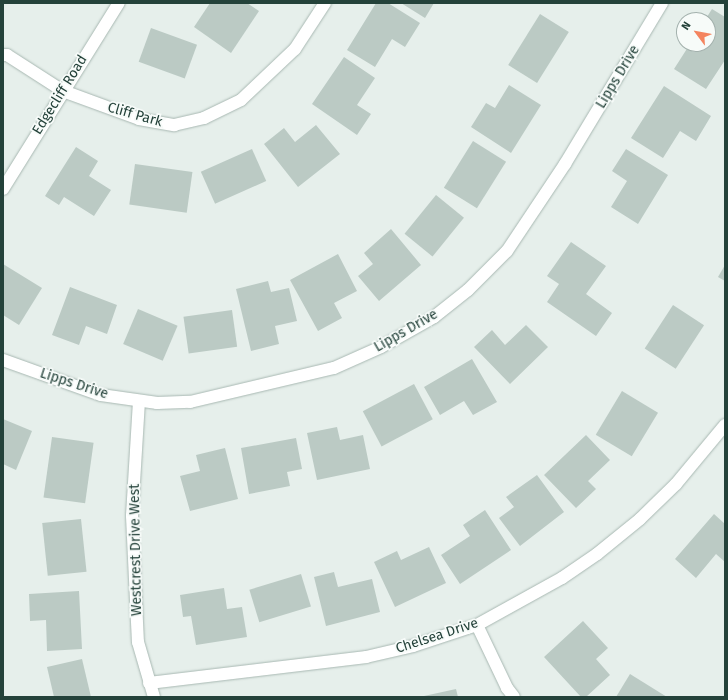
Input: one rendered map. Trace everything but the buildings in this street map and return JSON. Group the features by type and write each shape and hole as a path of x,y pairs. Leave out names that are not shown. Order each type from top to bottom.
{"street":[{"name":"Edgecliff Road","path":"3,189 119,3"},
{"name":"Cliff Park","path":"3,55 7,55 63,91 139,119 174,125 204,118 241,100 290,54 325,3"},
{"name":"Lipps Drive","path":"3,360 101,395 139,401 190,402 334,368 381,347 434,317 468,290 507,250 565,164 662,3"},
{"name":"Westcrest Drive West","path":"139,401 132,516 138,642 154,697"},
{"name":"Chelsea Drive","path":"150,684 366,657 413,646 477,625 562,578 597,554 640,519 676,484 721,438 725,425"},
{"path":"477,625 507,688 514,697"}]}
